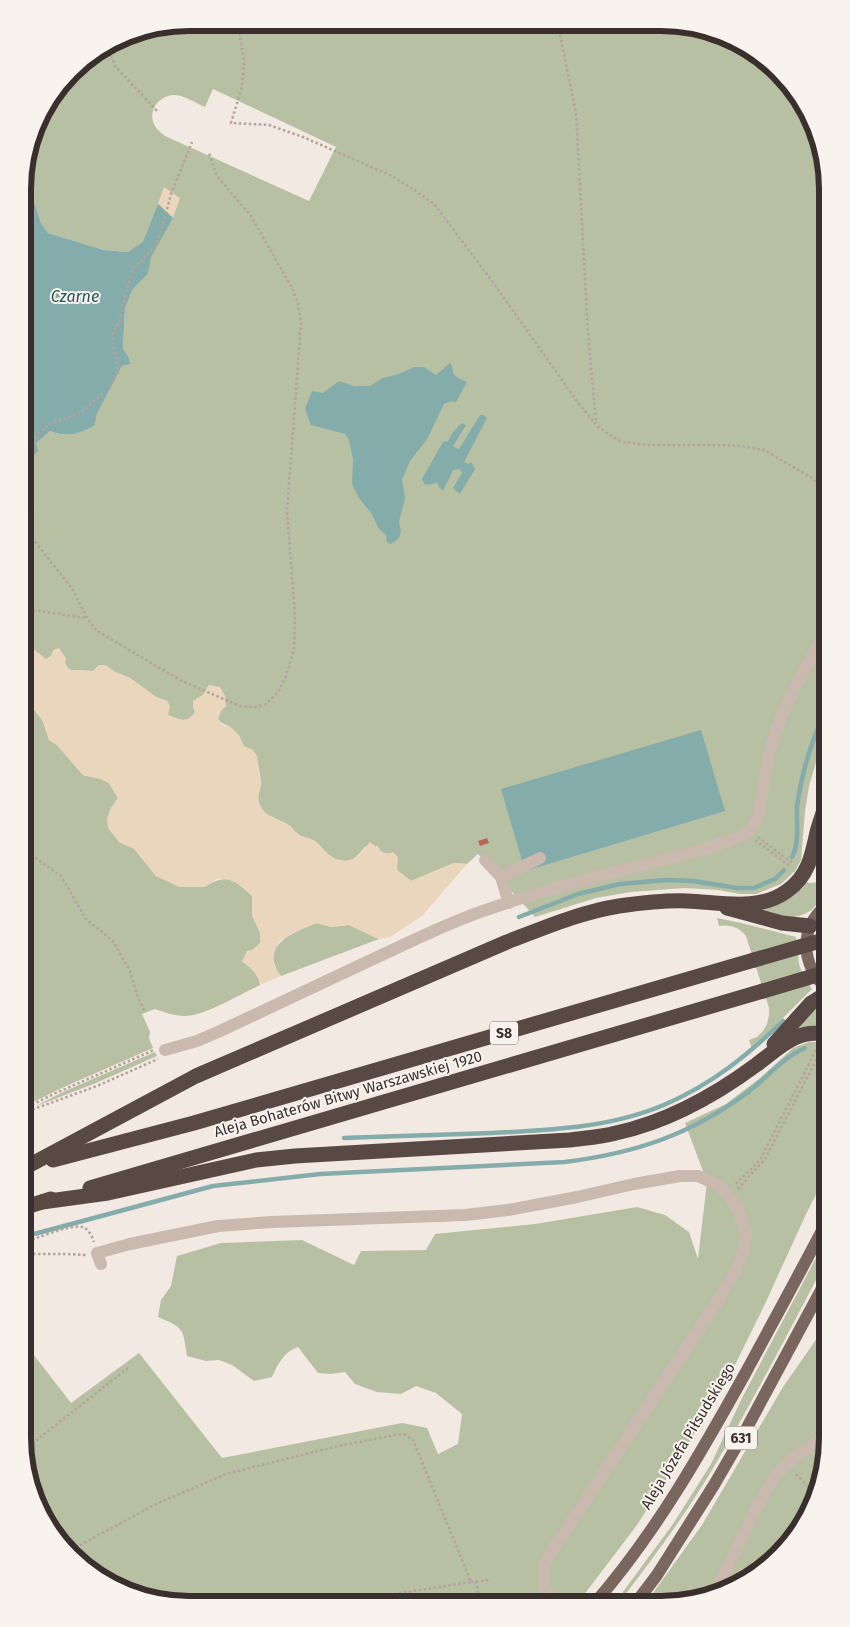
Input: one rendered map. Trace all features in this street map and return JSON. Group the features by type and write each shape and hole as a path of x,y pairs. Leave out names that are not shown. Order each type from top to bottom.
{"highway":[{"path":"31,1164 196,1076 555,923 603,909 621,906 671,901 759,903 776,897 787,891 804,873 814,852 818,830"},
{"path":"706,902 782,923 810,926"},
{"name":"Aleja Bohaterów Bitwy Warszawskiej 1920","path":"31,1165 194,1123 818,941"},
{"name":"Aleja Bohaterów Bitwy Warszawskiej 1920","path":"31,1205 818,975"},
{"path":"755,1066 811,1003 818,998"},
{"path":"42,1202 108,1193 256,1160 294,1156 570,1140 616,1134 677,1113 716,1092 794,1037 807,1034 818,1037"}],"main road":[{"path":"818,914 810,926 806,940 807,955 811,969 818,981"},
{"name":"Aleja Józefa Piłsudskiego","path":"601,1596 632,1558 694,1465 818,1238"},
{"name":"631","path":"641,1596 657,1576 714,1485 818,1296"}],"street":[{"path":"165,1050 197,1041 218,1032 416,939 482,911 562,885 708,847 747,832 753,826 758,814 766,766 786,704 796,683 819,646"},
{"path":"501,877 540,858"},
{"path":"485,860 501,877 508,902"},
{"path":"99,1259 130,1244 218,1226 272,1222 465,1215 534,1205 680,1176 698,1176 718,1185 738,1209 746,1233 745,1247 739,1264 715,1305 548,1557 544,1565 543,1583 550,1596"},
{"path":"720,1584 761,1498 776,1474 800,1452 818,1443"},
{"path":"605,1596 613,1583"}],"path":[{"path":"239,31 244,62 242,87 231,123 269,126 303,137 392,176 434,204 492,281 570,392 596,424 622,442 647,445 734,446 764,450 819,484"},
{"path":"559,31 576,113 588,333 596,424"},
{"path":"110,52 114,66 158,112"},
{"path":"110,386 118,373 112,336 120,320 133,268 156,246 170,194 192,142"},
{"path":"31,535 73,590 87,618 97,631 182,681 240,706 256,707 266,704 279,691 286,676 294,648 295,616 286,511 301,323 298,303 292,288 250,216 217,176 209,154"},
{"path":"31,441 49,424 81,413 105,391"},
{"path":"31,610 87,618"},
{"path":"747,832 793,864 799,865 808,880 818,880"},
{"path":"747,832 804,873 818,873"},
{"path":"31,855 61,876 86,919 112,941 129,969 145,1012"},
{"path":"31,861 36,858"},
{"path":"728,1195 760,1160 818,1049"},
{"path":"31,1105 154,1050 165,1050"},
{"path":"31,1110 97,1086 158,1059 165,1050"},
{"path":"728,1195 765,1159 818,1051"},
{"path":"31,1240 57,1231 81,1226 88,1230 93,1237 99,1259"},
{"path":"31,1254 85,1255 99,1259"},
{"path":"32,1444 128,1368"},
{"path":"75,1548 156,1504 226,1474 338,1446 400,1434 406,1435 413,1440 471,1582"},
{"path":"786,1464 810,1489"},
{"path":"382,1596 489,1580"},
{"path":"476,1582 479,1596"}],"green space":[{"path":"189,31 661,31 692,34 731,47 765,70 780,85 803,119 816,158 819,189 819,754 809,786 801,860 795,871 781,884 756,894 685,888 631,892 596,898 535,917 478,854 467,864 454,863 411,881 397,870 388,855 382,853 377,846 365,847 351,860 335,859 314,841 299,835 289,825 262,810 258,800 261,783 256,756 243,745 238,735 232,729 218,719 221,711 209,685 203,695 193,701 195,712 186,720 183,720 168,715 167,701 156,697 130,678 115,672 105,665 99,665 93,671 71,670 65,663 51,656 46,660 31,648 31,456 35,443 50,431 67,435 84,431 95,425 97,414 122,366 131,364 123,350 125,308 133,289 148,274 150,257 164,232 128,252 104,250 48,233 41,223 35,204 31,201 31,189 37,148 43,128 58,101 85,70 110,52 128,43 158,34","holes":["213,89 336,147 309,201 165,136 155,126 152,119 153,110 156,105 167,96 176,95 185,97 205,107"]},
{"path":"31,706 43,721 49,740 57,745 83,775 109,783 118,798 110,810 119,842 134,848 156,876 204,887 225,879 240,885 252,896 252,916 260,932 260,943 242,961 256,974 260,985 212,1009 193,1015 169,1014 155,1009 142,1014 150,1032 149,1038 153,1048 31,1103"},
{"path":"804,880 809,883 818,882 818,901 815,907 804,914 787,917 759,910"},
{"path":"717,918 796,937 799,964 803,975 812,989 752,1049 749,1040 757,1037 763,1031 767,1024 769,1008 746,936 734,927 727,925 719,926"},
{"path":"316,923 332,927 349,925 379,939 281,976 275,965 274,956 276,948 281,942 297,931"},
{"path":"818,1006 818,1028 795,1031 812,1009"},
{"path":"809,1042 818,1043 818,1190 733,1369 637,1525 583,1596 189,1596 168,1594 128,1584 110,1575 77,1550 52,1517 43,1499 34,1469 31,1438 31,1351 71,1403 139,1353 222,1458 402,1423 427,1428 438,1454 458,1444 462,1414 436,1393 416,1386 401,1394 377,1392 355,1384 345,1372 318,1373 298,1347 282,1359 272,1377 254,1381 232,1365 219,1360 206,1361 187,1356 181,1330 158,1317 161,1300 171,1286 177,1256 221,1243 302,1240 354,1265 361,1251 426,1250 435,1234 535,1224 637,1207 665,1215 689,1232 698,1259 707,1182 685,1123 726,1104 760,1078 793,1048"},
{"path":"155,1052 157,1056 96,1083 34,1107 65,1091"},
{"path":"818,1254 818,1276 727,1444 690,1505 667,1538 624,1596 620,1596 673,1524 711,1464 742,1398"},
{"path":"818,1337 818,1449 816,1469 807,1499 798,1517 773,1550 749,1569 731,1580 702,1590 682,1594 651,1596 702,1525 783,1387"}],"sand":[{"path":"164,187 180,198 173,218 158,204"},
{"path":"31,647 46,659 51,656 53,650 59,648 66,658 66,667 71,670 93,671 99,665 105,665 115,672 130,678 156,697 167,701 170,706 168,715 183,720 192,716 195,712 193,701 203,695 209,685 220,687 225,696 226,706 221,711 218,719 222,725 229,726 239,735 244,746 253,750 257,756 261,782 258,795 259,804 265,813 288,825 299,835 315,841 335,859 351,860 359,855 370,842 383,852 393,852 398,857 397,870 411,881 454,863 467,864 422,916 390,937 379,939 349,925 332,927 316,923 292,933 279,942 275,949 273,957 274,966 281,976 260,985 256,974 242,961 247,951 255,949 260,943 260,932 252,916 252,896 239,884 227,879 217,879 205,887 179,887 156,876 134,849 119,842 108,828 107,819 110,810 118,798 109,783 83,775 57,745 49,740 43,721 31,706"}],"water":[{"name":"Czarne","path":"31,201 35,204 41,223 48,233 104,250 128,252 143,242 158,204 173,218 151,257 148,274 133,289 125,308 123,349 131,364 122,366 97,414 95,425 84,431 68,435 50,431 36,443 38,451 31,458"},
{"path":"450,363 453,373 458,378 467,382 456,402 451,401 444,404 427,439 410,461 402,480 405,498 399,522 401,531 399,538 391,544 387,542 386,535 379,529 352,484 353,459 349,440 345,434 311,425 305,409 312,391 323,393 339,381 354,386 370,386 383,378 399,374 414,367 424,367 436,375"},
{"path":"480,415 487,418 464,462 468,464 471,462 475,469 460,494 453,488 462,473 459,469 453,470 443,491 437,482 425,485 422,479 443,442 448,441 453,432 462,423 466,425 453,446 459,449"},
{"path":"701,730 725,811 525,871 501,789"}],"building":[{"path":"487,838 489,843 480,846 478,841"}],"waterway":[{"path":"792,857 797,839 797,807 801,781 819,727"},
{"path":"519,917 578,894 620,884 666,880 693,881 737,888 754,888 775,879 784,870"},
{"path":"344,1138 536,1131 602,1123 624,1118 666,1104 714,1078 743,1057 783,1021"},
{"path":"31,1235 213,1186 320,1174 565,1162 615,1153 661,1140 705,1120 748,1092 782,1062 805,1048"}]}
